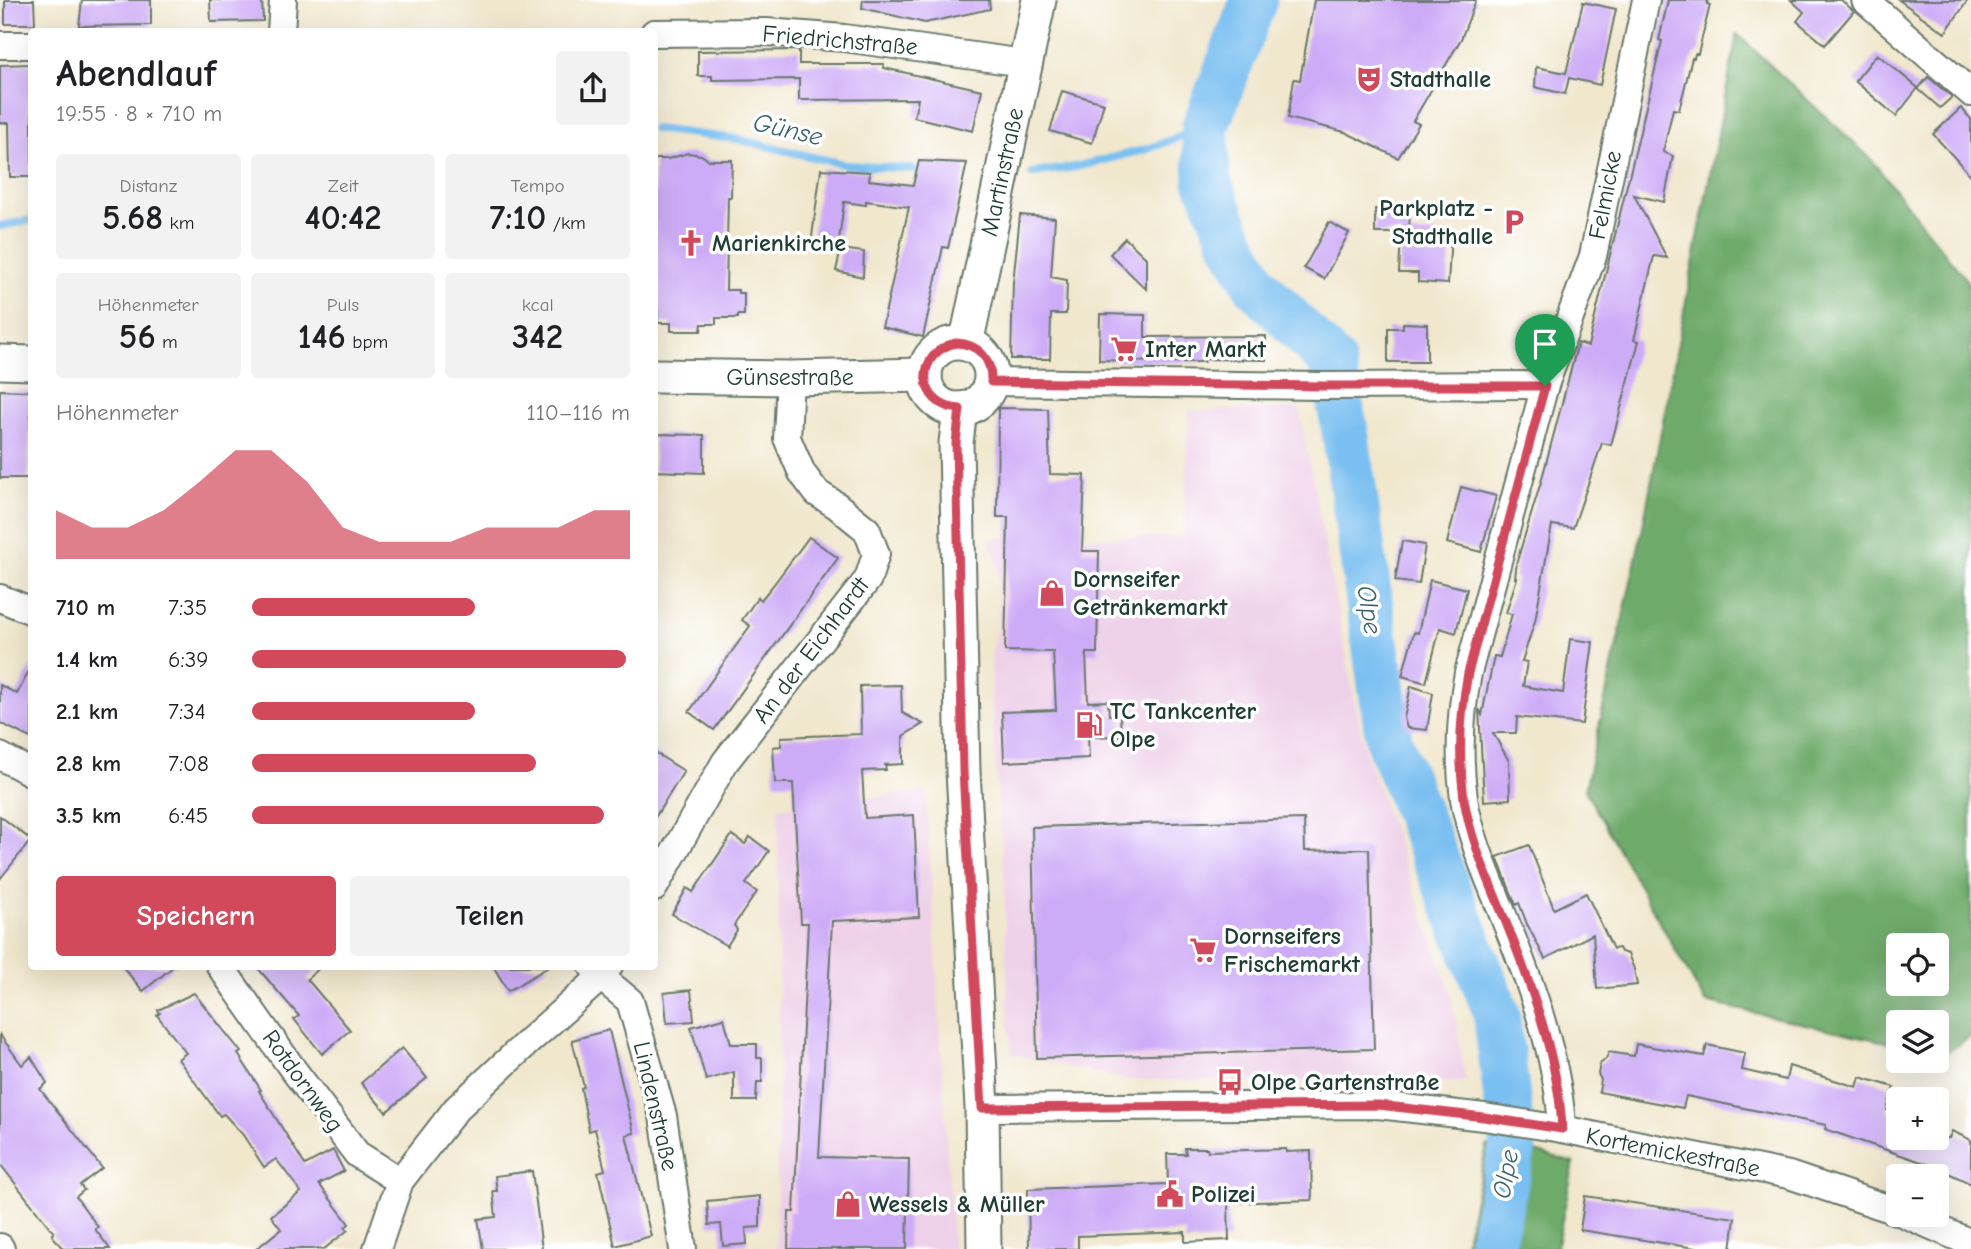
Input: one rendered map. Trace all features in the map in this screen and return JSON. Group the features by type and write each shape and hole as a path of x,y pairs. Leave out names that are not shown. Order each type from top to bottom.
{"street":[{"path":"281,28 283,0"},
{"name":"Martinstraße","path":"966,344 1039,0"},
{"name":"Felmicke","path":"1562,1129 1561,1097 1544,1034 1522,962 1481,859 1465,801 1460,744 1461,708 1545,386 1593,256 1646,0"},
{"path":"1866,0 1971,93"},
{"name":"Friedrichstraße","path":"658,33 805,34 897,44 1024,63"},
{"path":"0,46 28,45"},
{"path":"966,344 983,354 991,372 991,382 983,398 968,408 950,408 935,400 926,384 925,375 931,357 938,350 947,345 966,344"},
{"path":"0,362 28,363"},
{"name":"Günsestraße","path":"658,376 790,378 925,375"},
{"name":"An der Eichhardt","path":"658,881 724,762 868,579 876,554 867,530 817,493 802,473 787,438 790,378"},
{"path":"991,382 1545,386"},
{"path":"960,409 956,443 963,771 982,1108 984,1249"},
{"path":"0,598 28,609"},
{"path":"0,756 28,770"},
{"name":"Rotdornweg","path":"223,970 357,1154 400,1181"},
{"path":"377,1249 400,1181 456,1109 601,970"},
{"name":"Lindenstraße","path":"601,970 630,1001 663,1116 683,1249"},
{"name":"Kortemickestraße","path":"982,1108 1378,1105 1562,1129 1789,1175 1886,1208"},
{"path":"1934,1227 1971,1243"}],"shaded area":[{"path":"1299,408 1364,749 1451,993 1466,1082 1126,1080 1013,1054 1008,1021 1004,872 991,700 992,654 999,621 998,566 989,538 1184,537 1189,411"},
{"path":"926,791 953,1249 776,1249 778,808"}],"green space":[{"path":"1737,34 1870,158 1971,286 1971,1037 1949,1051 1949,1010 1886,1010 1886,1042 1705,1002 1585,790 1642,531"},
{"path":"1510,1145 1574,1163 1556,1249 1464,1249 1487,1146"}],"building":[{"path":"5,0 34,0 35,24 5,24"},
{"path":"82,0 151,0 151,25 79,26"},
{"path":"210,0 262,0 263,21 211,22"},
{"path":"863,0 989,0 990,9 925,23 862,8"},
{"name":"Stadthalle","path":"1314,0 1476,0 1461,39 1413,121 1419,124 1398,158 1345,132 1288,118 1294,79 1300,80"},
{"path":"1668,0 1708,0 1707,4 1710,5 1698,54 1692,58 1679,110 1673,109 1663,152 1673,156 1664,202 1634,195 1667,258 1654,256 1634,340 1639,341 1611,445 1602,443 1573,528 1552,525 1535,621 1522,661 1527,662 1523,686 1563,693 1570,639 1593,642 1582,724 1517,717 1516,733 1493,733 1509,761 1510,799 1484,801 1479,709 1482,715 1494,656 1500,657 1512,614 1506,613 1517,578 1517,561 1578,343 1588,346 1662,41 1659,40"},
{"path":"1791,0 1841,0 1854,11 1825,45 1797,21 1804,12"},
{"path":"1899,0 1968,0 1945,33"},
{"path":"1583,2 1616,9 1600,85 1569,78 1565,94 1535,87 1536,67 1566,73"},
{"path":"799,50 799,64 884,64 884,68 982,90 973,131 914,117 918,99 799,100 799,79 712,80 712,76 698,76 698,51"},
{"path":"1877,54 1918,88 1896,116 1855,81"},
{"path":"28,64 28,177 10,177 9,123 0,123 0,65"},
{"path":"1928,77 1952,97 1940,108 1918,89"},
{"path":"1062,91 1104,103 1092,143 1050,131"},
{"path":"1961,108 1971,119 1971,176 1933,134"},
{"name":"Marienkirche","path":"688,153 701,155 709,160 732,160 731,197 728,197 726,290 744,293 744,315 738,315 738,318 716,318 716,324 702,324 701,331 671,331 671,323 658,323 658,159"},
{"path":"919,161 967,163 948,248 943,247 923,337 882,327 909,207 866,201 866,205 844,202 838,248 811,244 821,169 870,172 869,180 913,185"},
{"path":"1375,209 1410,210 1409,233 1375,233"},
{"path":"1020,215 1055,218 1051,277 1067,280 1066,314 1051,314 1050,359 1011,359 1013,283"},
{"path":"1329,222 1349,233 1324,279 1304,268"},
{"path":"1401,233 1451,234 1448,284 1418,282 1418,273 1399,273"},
{"path":"1125,238 1146,258 1146,289 1110,254"},
{"path":"841,249 864,252 863,277 836,271"},
{"path":"1100,314 1145,315 1145,337 1266,336 1266,360 1099,360"},
{"path":"1403,323 1427,324 1427,362 1388,362 1388,328 1403,328"},
{"path":"0,390 28,391 28,478 0,478"},
{"path":"998,408 1048,409 1050,474 1085,475 1082,551 1099,551 1097,653 1086,653 1088,702 1108,701 1109,715 1120,715 1121,736 1088,737 1089,758 1004,762 1002,712 1056,710 1053,652 1005,651 1008,517 997,517"},
{"path":"658,434 704,435 704,473 658,471"},
{"path":"1461,487 1496,496 1481,552 1447,543"},
{"path":"809,537 838,558 714,730 689,712 750,626 742,620 758,597 761,600 774,584"},
{"path":"1402,541 1425,545 1419,584 1395,581"},
{"path":"1430,580 1467,589 1456,633 1440,628 1426,683 1402,676 1414,632 1418,633"},
{"path":"28,673 28,737 0,723 0,685 17,694"},
{"path":"901,685 902,713 923,724 903,736 903,764 885,765 886,770 862,771 865,818 914,815 919,917 832,921 819,1157 909,1159 907,1249 788,1249 789,1212 794,1212 808,923 801,923 793,783 775,783 773,747 781,746 781,737 861,734 860,686"},
{"path":"1411,686 1433,693 1427,730 1407,728 1404,718"},
{"path":"658,755 684,771 658,813"},
{"path":"0,816 28,838 28,844 0,879"},
{"name":"Dornseifers Frischemarkt","path":"1304,819 1305,851 1369,849 1374,1049 1037,1058 1032,827"},
{"path":"732,835 745,844 750,837 769,851 746,884 757,892 734,925 737,930 727,946 672,914 687,888 693,892"},
{"path":"1529,845 1554,909 1586,893 1613,949 1619,948 1621,952 1628,954 1637,985 1597,989 1593,934 1545,959 1519,903 1516,905 1497,857"},
{"path":"125,970 169,970 143,991"},
{"path":"259,970 317,970 307,979 350,1030 322,1054 294,1019 299,1016"},
{"path":"495,970 543,970 508,991"},
{"path":"691,990 694,1021 667,1023 664,993"},
{"path":"194,993 241,1052 238,1054 305,1165 333,1150 344,1171 319,1184 349,1224 345,1227 348,1230 324,1249 256,1249 281,1229 271,1216 301,1192 276,1159 264,1167 243,1135 224,1114 220,1116 178,1059 186,1053 157,1015 160,1013 158,1010"},
{"path":"724,1018 731,1044 757,1044 757,1058 762,1058 762,1082 757,1082 756,1101 734,1101 734,1072 706,1080 691,1027"},
{"path":"609,1030 634,1133 626,1135 651,1236 615,1246 598,1172 605,1170 595,1129 589,1131 581,1088 584,1087 572,1040"},
{"path":"0,1035 22,1065 31,1057 47,1083 40,1089 102,1168 80,1185 84,1190 76,1197 110,1249 63,1249 52,1235 54,1233 0,1164"},
{"path":"1636,1044 1704,1056 1707,1045 1745,1053 1742,1070 1786,1080 1789,1066 1857,1087 1860,1077 1894,1087 1886,1087 1886,1150 1825,1129 1826,1125 1686,1096 1683,1108 1599,1092 1600,1064 1609,1052 1634,1056"},
{"path":"402,1048 427,1078 386,1112 361,1083"},
{"path":"1952,1131 1971,1140 1971,1184 1949,1173 1949,1164 1927,1164 1886,1150 1949,1150"},
{"name":"Polizei","path":"1185,1148 1207,1148 1208,1151 1311,1151 1312,1200 1228,1203 1229,1240 1185,1242 1185,1232 1078,1236 1078,1249 1029,1249 1028,1189 1168,1184 1167,1154 1186,1154"},
{"path":"532,1171 542,1249 483,1249 478,1219 496,1217 493,1191 497,1191 495,1176"},
{"path":"760,1196 760,1227 746,1228 747,1244 723,1246 721,1224 709,1225 707,1201"},
{"path":"1585,1196 1735,1218 1731,1249 1701,1249 1580,1230"}],"waterway":[{"name":"Olpe","path":"1254,0 1205,127 1207,180 1231,239 1256,285 1332,362 1345,431 1389,741 1496,1011 1513,1146 1490,1249"},
{"name":"Günse","path":"1032,173 1075,167 1147,149 1205,127"},
{"name":"Günse","path":"658,129 737,139 847,165 913,169"},
{"name":"Günse","path":"0,226 28,221"}],"place":[{"name":"Stadthalle","path":"1369,79"},
{"name":"Parkplatz - Stadthalle","path":"1514,222"},
{"name":"Marienkirche","path":"691,243"},
{"name":"Inter Markt","path":"1124,349"},
{"name":"Dornseifer Getränkemarkt","path":"1052,593"},
{"name":"TC Tankcenter Olpe","path":"1089,725"},
{"name":"Dornseifers Frischemarkt","path":"1203,950"},
{"name":"Olpe Gartenstraße","path":"1230,1082"},
{"name":"Polizei","path":"1170,1194"},
{"name":"Wessels & Müller","path":"848,1204"}],"route":[{"path":"956,343 975,347 988,362 991,382 1545,386 1468,673 1461,708 1460,744 1465,801 1481,859 1522,962 1544,1034 1561,1097 1562,1129 1378,1105 982,1108 963,771 956,443 960,409 942,405 930,393 925,375 931,357 947,345 956,343"}]}
